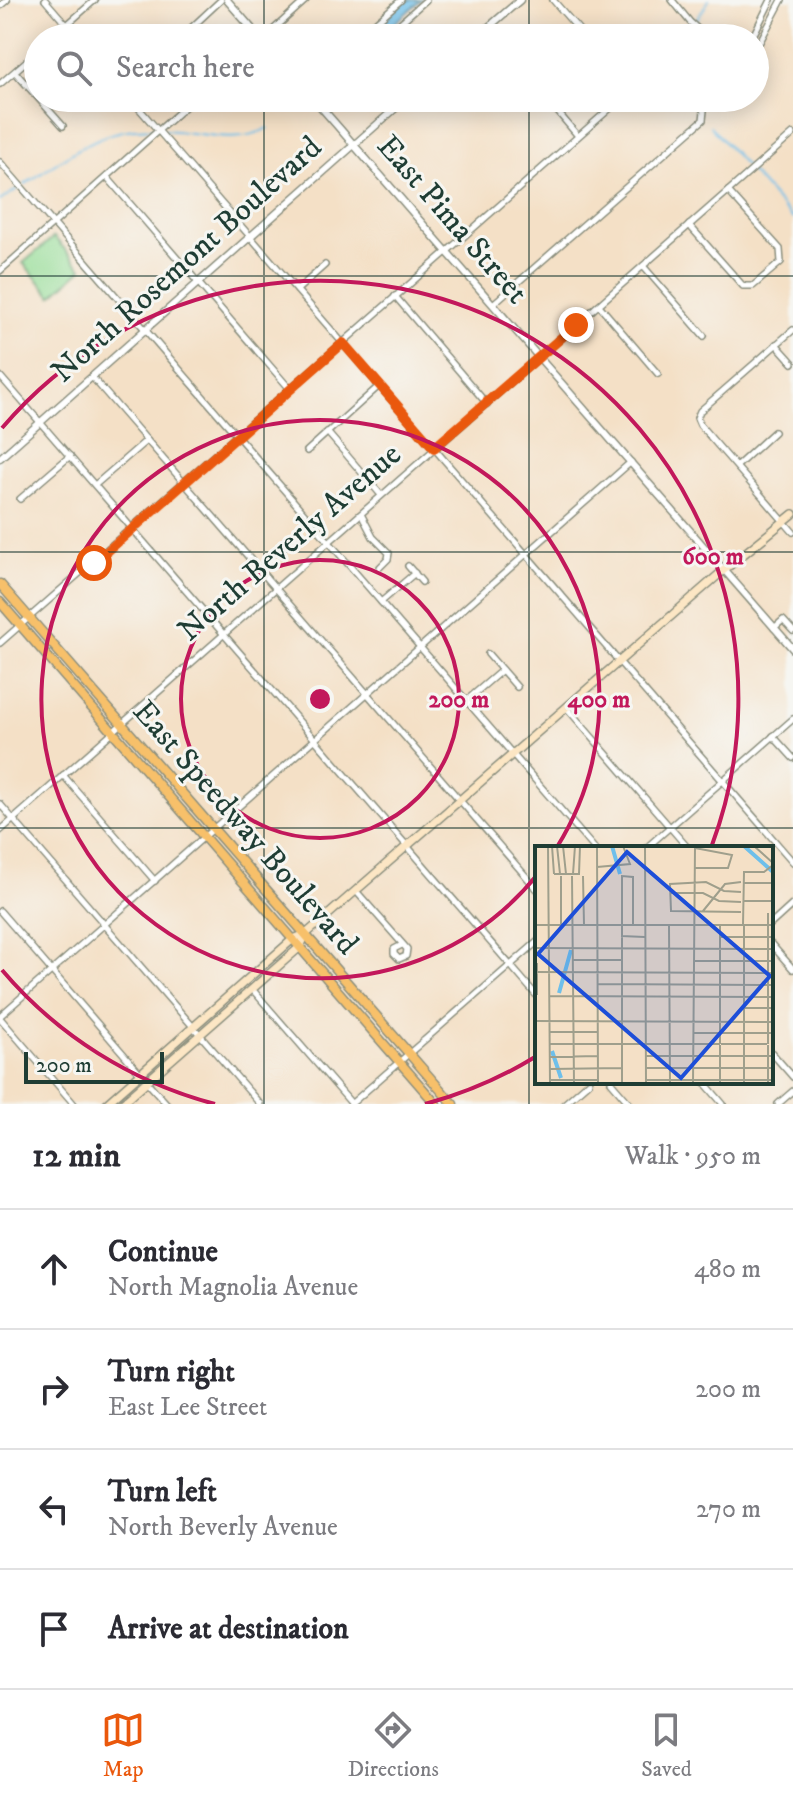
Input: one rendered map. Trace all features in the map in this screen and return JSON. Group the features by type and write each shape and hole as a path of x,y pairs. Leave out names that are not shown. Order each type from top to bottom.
{"main road":[{"path":"106,1104 293,939 306,934 724,570 793,514"},
{"name":"East Speedway Boulevard","path":"0,584 453,1104"},
{"name":"East Speedway Boulevard","path":"0,602 436,1104"},
{"path":"121,1104 300,947 306,934"}],"street":[{"path":"0,6 7,0"},
{"path":"45,0 66,24"},
{"path":"68,24 95,0"},
{"path":"196,24 224,0 248,24"},
{"path":"278,24 306,0"},
{"path":"374,24 401,0"},
{"path":"399,24 426,0"},
{"path":"493,24 520,0"},
{"path":"553,0 574,24"},
{"path":"672,0 692,24"},
{"path":"759,24 771,0"},
{"path":"769,26 782,0"},
{"path":"760,21 765,24"},
{"path":"0,84 24,64"},
{"path":"15,72 24,82"},
{"path":"51,112 63,126"},
{"path":"142,112 793,862"},
{"path":"0,271 179,112"},
{"name":"East Pima Street","path":"325,112 793,649"},
{"name":"North Rosemont Boulevard","path":"0,458 391,112"},
{"path":"558,112 578,136"},
{"path":"0,643 606,112"},
{"path":"493,304 706,116 703,112"},
{"name":"North Beverly Avenue","path":"0,831 793,134"},
{"path":"0,162 592,846"},
{"path":"107,177 290,389"},
{"path":"689,225 743,286 753,286 781,262 780,249 728,191"},
{"path":"297,290 325,265"},
{"path":"643,266 704,336"},
{"path":"395,296 487,404"},
{"path":"599,305 658,374"},
{"path":"793,330 695,418 793,532"},
{"path":"776,344 793,363"},
{"path":"0,376 535,994"},
{"path":"92,377 535,887"},
{"path":"307,451 379,386"},
{"path":"327,432 382,496"},
{"path":"737,466 774,432"},
{"path":"95,485 147,440"},
{"path":"20,499 70,456"},
{"path":"74,1104 0,1017 631,462"},
{"path":"361,514 373,537 389,553 388,559 380,567"},
{"path":"408,566 422,582"},
{"path":"381,602 415,573"},
{"path":"774,628 783,620 793,631"},
{"path":"488,654 517,687"},
{"path":"467,700 502,670"},
{"path":"566,707 686,846"},
{"path":"648,846 793,719"},
{"path":"773,736 793,758"},
{"path":"63,775 155,881"},
{"path":"0,804 260,1104"},
{"path":"356,891 402,945"},
{"path":"773,922 793,904"},
{"path":"0,911 141,1074"},
{"path":"252,989 352,1104 535,944"},
{"path":"773,946 793,969"},
{"path":"773,1054 793,1077"},
{"path":"147,1082 167,1104"},
{"path":"564,1104 587,1084"},
{"path":"613,1084 630,1104"},
{"path":"706,1084 723,1104"},
{"path":"778,1104 793,1091"}],"green space":[{"path":"54,237 82,269 52,296 23,263"}],"water":[{"path":"406,0 421,0 394,24 378,24"}],"waterway":[{"path":"694,24 709,0"},
{"path":"710,126 793,219"},
{"path":"165,130 231,137 268,128"},
{"path":"24,185 102,137 135,129 154,129"},
{"path":"0,201 19,188"}],"route":[{"path":"94,563 343,343 434,448 576,325"}]}
